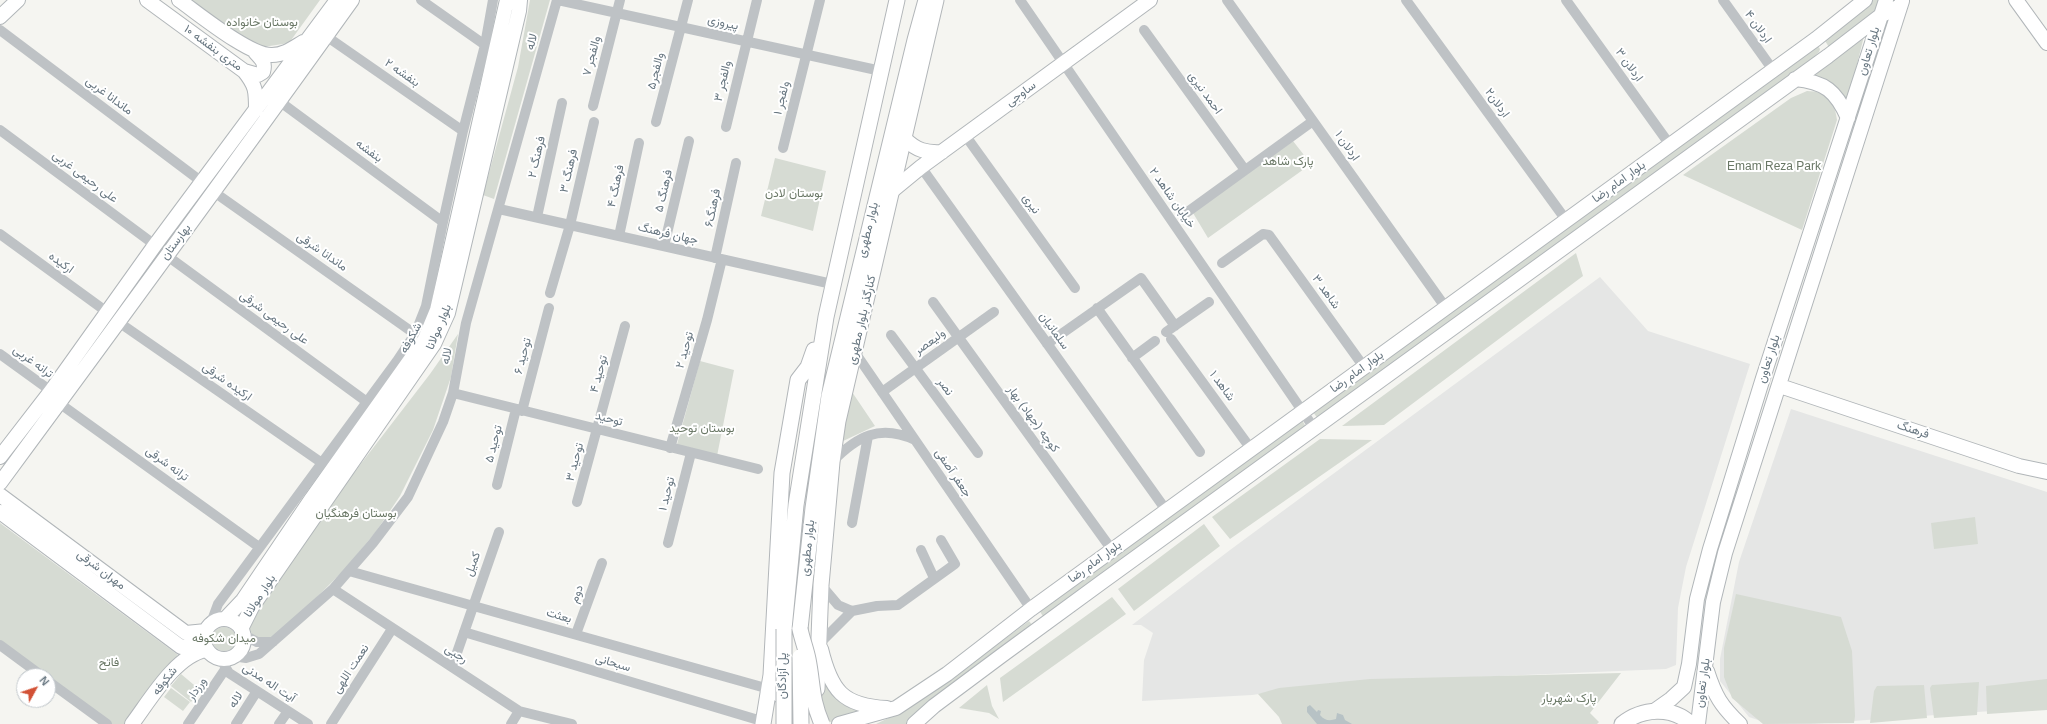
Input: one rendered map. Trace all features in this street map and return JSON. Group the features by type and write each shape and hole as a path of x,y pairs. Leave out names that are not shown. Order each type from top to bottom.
{"main road":[{"path":"0,18 18,0"},
{"name":"۱۰ متری بنفشه","path":"147,0 244,71 254,84 256,91 256,110"},
{"name":"۱۰ متری بنفشه","path":"179,0 255,52 270,56 278,55 310,38"},
{"name":"بهارستان","path":"0,483 59,403 155,245 337,0"},
{"name":"بهارستان","path":"0,457 51,391 112,317 166,256 214,192 352,0"},
{"name":"بلوار مولانا","path":"211,634 243,600 312,498 425,339 437,310 507,0"},
{"name":"بلوار مولانا","path":"243,632 252,606 434,344 448,313 519,11 520,0"},
{"name":"بلوار مطهری","path":"784,629 796,505 826,317 832,284 897,0"},
{"name":"بلوار مطهری","path":"800,629 813,508 829,396 911,54 926,0"},
{"name":"کنارگذر بلوار مطهری","path":"771,675 777,694 786,699 796,701 807,700 817,691 821,585 832,462 838,421 905,139 936,0"},
{"name":"ساوجی","path":"893,190 921,167 1150,0"},
{"name":"بلوار امام رضا","path":"840,724 896,708 947,674 1031,609 1816,39 1865,0"},
{"name":"بلوار تعاون","path":"1654,711 1671,699 1684,686 1689,664 1698,599 1710,549 1761,385 1886,0"},
{"path":"2016,0 2047,43"},
{"name":"بلوار امام رضا","path":"914,724 934,706 1000,656 1795,78 1828,56 1880,16 1901,3"},
{"name":"بلوار تعاون","path":"1698,724 1713,602 1725,553 1840,199 1901,3"},
{"path":"1816,39 1824,43 1827,47 1828,56"},
{"path":"244,71 258,75 262,72 264,66 263,62 255,52"},
{"path":"1795,78 1814,81 1829,89 1841,102 1848,118"},
{"path":"905,139 919,150 942,152"},
{"path":"1824,194 1840,199"},
{"path":"759,721 771,675 782,474 798,380 808,367 826,317"},
{"name":"فرهنگ","path":"1780,386 2019,466 2047,472"},
{"name":"مهران شرقی","path":"0,495 186,633 211,634"},
{"name":"مهران شرقی","path":"0,512 181,647 211,634"},
{"path":"236,623 243,632 242,648 226,661 211,634 236,623"},
{"name":"پل آزادگان","path":"784,629 784,724"},
{"path":"800,629 808,660 814,704 822,724"},
{"name":"پل آزادگان","path":"800,629 801,724"},
{"name":"شکوفه","path":"132,724 179,663 194,653 211,634"},
{"path":"819,644 827,674 833,686 843,695 868,706 896,708"},
{"path":"1706,666 1714,694 1728,712 1740,724"},
{"path":"1684,686 1685,692 1692,696 1698,695 1702,690"},
{"path":"863,724 896,708"},
{"path":"1622,724 1643,713 1654,711 1666,712 1678,716 1691,724"}],"street":[{"path":"421,0 484,45"},
{"name":"شکوفه","path":"211,634 218,604 367,402 415,334 426,306 443,222 493,0"},
{"name":"پیروزی","path":"558,0 881,71"},
{"name":"لاله","path":"226,661 253,657 273,642 333,589 373,543 408,497 443,422 453,393 466,323 558,0"},
{"name":"والفجر ۷","path":"593,106 620,0"},
{"name":"والفجر۵","path":"656,122 688,0"},
{"name":"والفجر ۳","path":"726,127 757,0"},
{"name":"ولفجر ۱","path":"783,148 820,0"},
{"name":"خیابان شاهد ۲","path":"1020,0 1314,428"},
{"name":"اردلان ۱","path":"1227,0 1446,308"},
{"name":"اردلان۲","path":"1406,0 1566,220"},
{"name":"اردلان ۳","path":"1566,0 1670,145"},
{"name":"اردلان ۴","path":"1723,0 1773,70"},
{"name":"ماندانا غربی","path":"0,30 202,182"},
{"name":"احمد نیری","path":"1144,30 1245,170"},
{"name":"بنفشه ۲","path":"326,36 463,131"},
{"name":"بنفشه","path":"279,101 443,222"},
{"name":"فرهنگ ۲","path":"537,217 562,103"},
{"path":"1186,212 1313,121"},
{"name":"فرهنگ ۳","path":"550,293 570,225 594,122"},
{"name":"علی رحیمی غربی","path":"0,130 155,245"},
{"name":"نیری","path":"965,135 1075,288"},
{"name":"فرهنگ ۴","path":"619,236 639,142"},
{"name":"فرهنگ ۵","path":"664,246 689,142"},
{"name":"فرهنگ۶","path":"718,258 736,163"},
{"name":"سلمانیان","path":"921,167 1166,510"},
{"name":"ماندانا شرقی","path":"214,192 415,334"},
{"name":"جهان فرهنگ","path":"499,208 832,284"},
{"name":"ارکیده","path":"0,234 112,317"},
{"name":"شاهد ۳","path":"1222,264 1266,234 1364,367"},
{"name":"علی رحیمی شرقی","path":"166,256 367,402"},
{"name":"توحید ۲","path":"670,448 707,320 718,258"},
{"path":"1047,344 1141,278 1175,326 1209,302"},
{"name":"کوچه (جهاد) بهار","path":"933,302 1112,550"},
{"name":"توحید ۶","path":"519,410 549,308"},
{"path":"1097,308 1200,452"},
{"name":"ولیعصر","path":"882,392 994,312"},
{"name":"ارکیده شرقی","path":"112,317 322,463"},
{"name":"توحید ۴","path":"597,429 625,326"},
{"name":"شاهد ۱","path":"1175,326 1168,336 1252,449"},
{"name":"نصر","path":"891,335 978,453"},
{"path":"1132,358 1155,341"},
{"name":"جعفر آصفی","path":"854,351 1031,609"},
{"name":"ترانه غربی","path":"0,354 51,391"},
{"name":"توحید","path":"453,393 758,470"},
{"name":"ترانه شرقی","path":"59,403 259,547"},
{"name":"توحید ۵","path":"497,485 519,410"},
{"name":"توحید ۳","path":"578,502 597,429"},
{"path":"832,462 848,445 868,436 889,432 904,435 915,440"},
{"path":"852,523 868,436"},
{"name":"توحید ۱","path":"668,543 690,452"},
{"name":"کمیل","path":"452,667 472,605 499,532"},
{"path":"819,644 852,611 877,606 898,605 955,564 941,540"},
{"path":"921,550 934,578"},
{"name":"دوم","path":"576,634 602,563"},
{"name":"بعثت","path":"349,571 762,687"},
{"path":"821,585 838,605 852,611"},
{"name":"رجبی","path":"333,589 519,711 572,724"},
{"name":"نعمت اللهی","path":"330,724 392,629"},
{"path":"243,632 256,642 273,642"},
{"name":"سبحانی","path":"464,632 759,721"},
{"path":"0,645 31,668"},
{"name":"آیت اله مدنی","path":"226,661 229,673 308,724"},
{"name":"ورزدار","path":"188,724 226,661"},
{"path":"56,686 107,724"},
{"name":"لاله","path":"236,724 257,691"},
{"path":"279,724 288,711"},
{"path":"511,724 519,711"}],"shaded area":[{"path":"1600,277 1648,331 1750,364 1686,567 1678,608 1676,665 1666,669 1333,683 1252,695 1142,701 1144,660 1153,633 1141,625 1132,625 1230,550"},
{"path":"1791,409 2047,492 2047,707 1811,724 1770,724 1749,717 1720,681 1720,659 1739,562"},
{"path":"1310,705 1317,712 1318,710 1321,711 1320,715 1326,719 1336,719 1337,713 1343,715 1345,720 1352,724 1317,724 1307,712 1307,707"}],"green space":[{"name":"بوستان خانواده","path":"188,0 320,0 289,43 257,48"},
{"path":"530,0 550,0 494,199 483,195 518,67"},
{"path":"1868,0 1883,0 1877,15 1830,49 1824,39"},
{"path":"1864,36 1848,101 1831,83 1813,75"},
{"path":"1818,46 1820,49 1819,52 1812,59 1318,419 1313,412"},
{"name":"Emam Reza Park","path":"1807,91 1825,95 1832,103 1837,120 1802,230 1683,175 1791,98"},
{"name":"پارک شاهد","path":"1293,141 1311,164 1208,238 1193,213"},
{"name":"بوستان لادن","path":"775,158 826,171 813,231 761,216"},
{"path":"1576,253 1583,276 1384,425 1342,426"},
{"name":"بوستان فرهنگیان","path":"458,334 451,377 433,430 400,496 375,533 344,570 302,612 268,640 253,636 250,630 249,620 333,500 430,374"},
{"name":"بوستان توحید","path":"700,361 734,370 717,456 676,448"},
{"path":"852,392 875,426 841,442"},
{"path":"1302,420 1306,427 1044,618 1039,610"},
{"path":"1320,439 1372,440 1230,539 1212,517"},
{"path":"1975,517 1978,544 1934,549 1931,523"},
{"name":"فاتح","path":"0,523 178,655 129,724 110,724 56,684 56,668 34,668 0,642"},
{"path":"1204,524 1220,546 1134,611 1118,589"},
{"path":"1736,594 1841,617 1852,651 1854,723 1763,724 1732,698 1724,677 1724,648"},
{"path":"1112,597 1126,614 1003,702 1000,678"},
{"path":"1029,621 1033,626 908,724 876,724 907,709 927,696"},
{"name":"میدان شکوفه","path":"224,627 233,630 236,639 233,648 224,651 215,648 212,639 215,630"},
{"path":"820,660 823,676 875,711 826,723 822,710"},
{"name":"پارک شهریار","path":"1621,673 1590,713 1599,722 1597,724 1282,724 1279,717 1258,694 1279,688 1370,679"},
{"path":"181,674 200,690 191,702 171,686"},
{"path":"2047,679 2047,710 1987,714 1986,686"},
{"path":"1979,682 1977,715 1934,718 1930,688 1932,685"},
{"path":"987,685 992,706 999,719 989,713 959,708"},
{"path":"1924,685 1927,718 1870,723 1874,691 1877,686"},
{"path":"171,688 190,702 183,711 164,697"}]}
